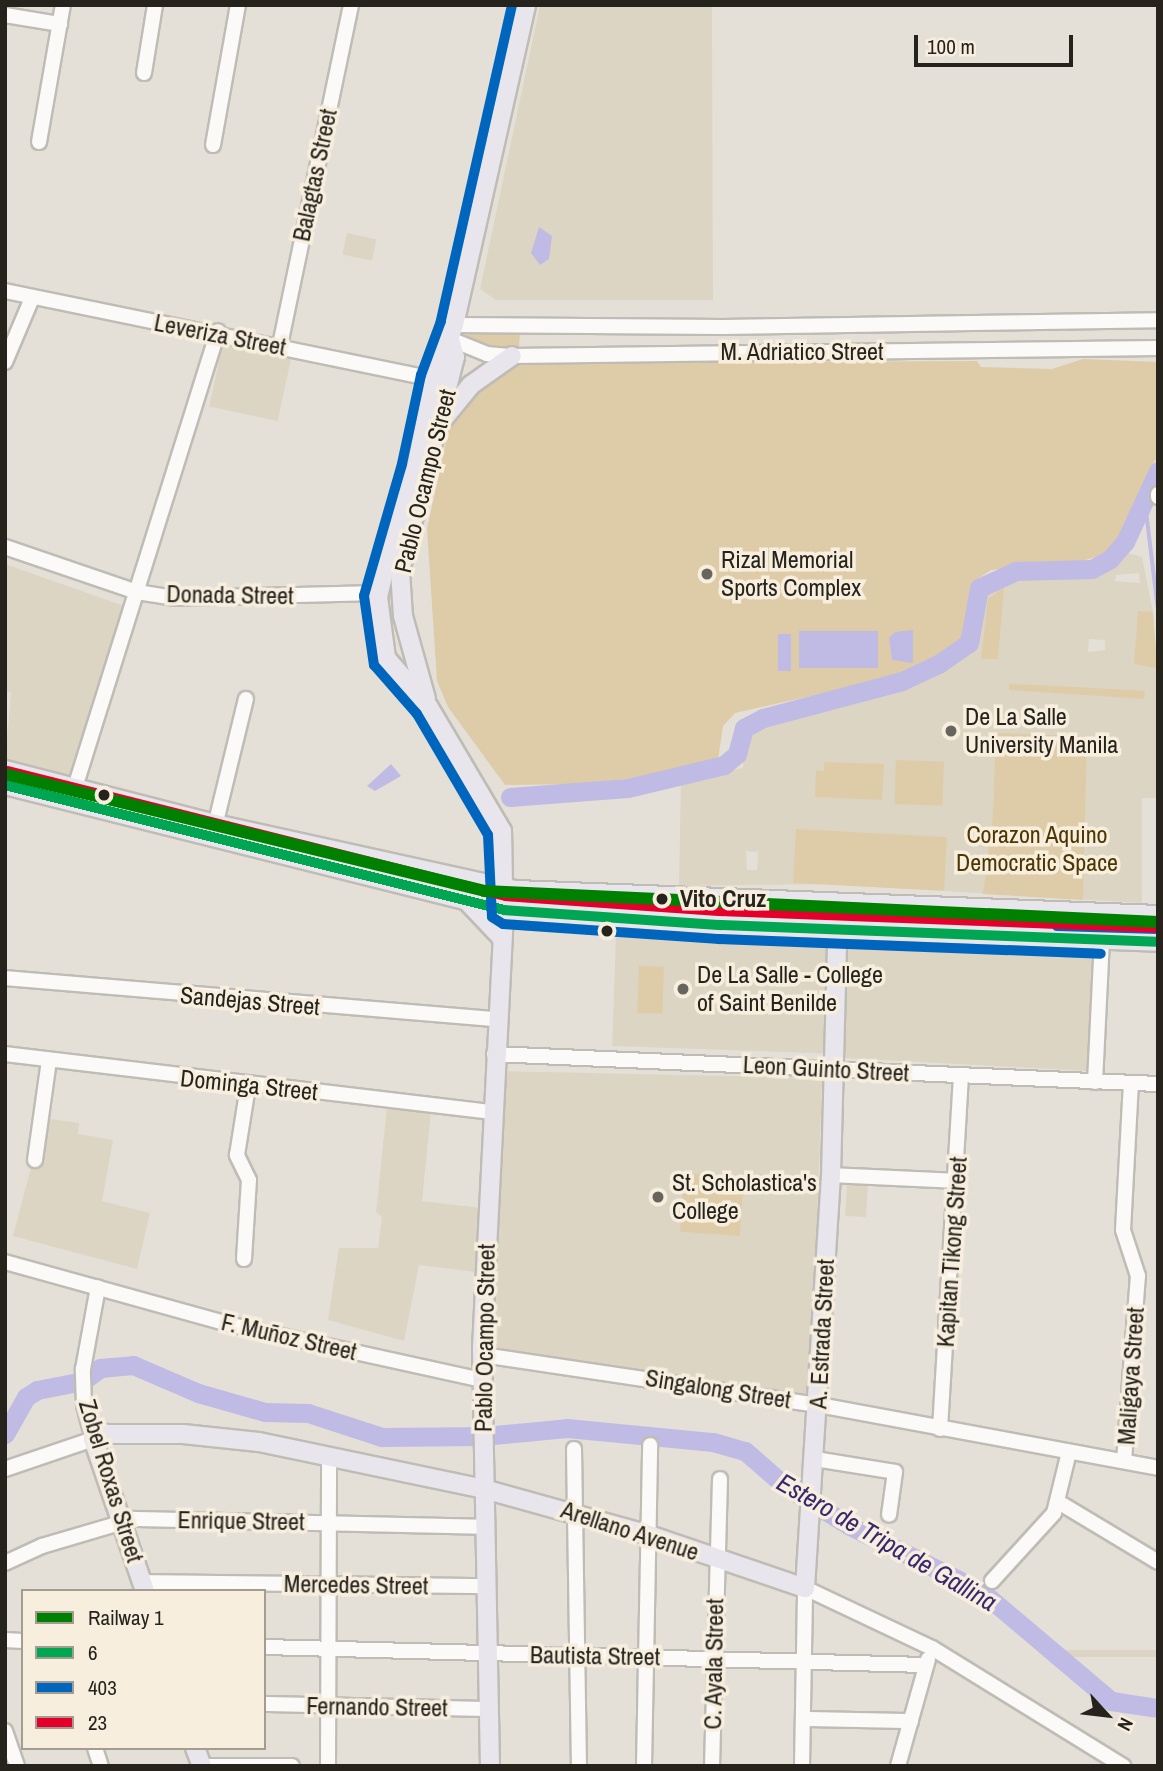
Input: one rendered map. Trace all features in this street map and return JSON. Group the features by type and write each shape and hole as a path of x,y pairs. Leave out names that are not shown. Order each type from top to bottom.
{"main road":[{"name":"Pablo Ocampo Street","path":"428,706 391,573 434,379 452,332 526,5"},
{"name":"Pablo Ocampo Street","path":"452,332 455,357 440,424 391,573 378,593 380,641 386,658 428,706 502,831 503,887"},
{"path":"440,424 471,385 512,356"},
{"path":"386,658 412,649"},
{"path":"5,770 73,795 504,910 1158,942"},
{"path":"5,785 73,795"},
{"path":"214,831 503,887 1158,915"},
{"path":"463,898 501,937"},
{"name":"A. Estrada Street","path":"805,1588 819,1405 831,1175 838,903"},
{"name":"Pablo Ocampo Street","path":"490,1766 482,1380 495,1019 504,910"},
{"path":"1022,910 1023,936"},
{"name":"Arellano Avenue","path":"93,1439 121,1432 183,1434 258,1442 329,1456 484,1489 574,1513 646,1534 805,1588"},
{"name":"Zobel Roxas Street","path":"93,1439 144,1586"}],"street":[{"path":"39,142 63,5"},
{"path":"144,73 155,5"},
{"path":"213,145 238,5"},
{"name":"Balagtas Street","path":"280,345 351,5"},
{"path":"5,15 60,24"},
{"name":"Leveriza Street","path":"5,291 218,331 434,379"},
{"path":"5,362 32,298"},
{"name":"M. Adriatico Street","path":"452,332 1158,320"},
{"path":"73,795 218,331"},
{"name":"M. Adriatico Street","path":"452,332 487,354 512,356 1158,348"},
{"name":"Donada Street","path":"5,547 136,592 176,598 378,593"},
{"path":"214,831 246,699"},
{"path":"1095,1082 1102,940"},
{"name":"Sandejas Street","path":"5,978 495,1019"},
{"name":"Dominga Street","path":"5,1054 248,1086 492,1112"},
{"name":"Leon Guinto Street","path":"494,1054 1158,1084"},
{"path":"35,1160 49,1060"},
{"name":"Kapitan Tikong Street","path":"940,1429 957,1181 961,1076"},
{"name":"Maligaya Street","path":"1124,1461 1138,1276 1123,1230 1132,1084"},
{"path":"244,1259 249,1180 237,1155 248,1086"},
{"path":"831,1175 957,1181"},
{"name":"F. Muñoz Street","path":"5,1262 232,1325 482,1380"},
{"name":"Zobel Roxas Street","path":"93,1439 84,1405 83,1369 98,1287"},
{"name":"Singalong Street","path":"483,1356 819,1405 1158,1468"},
{"path":"5,1469 93,1439"},
{"path":"644,1766 646,1534 650,1445"},
{"path":"574,1449 579,1766"},
{"path":"992,1581 1046,1525 1060,1503 1069,1452"},
{"path":"328,1766 325,1523 329,1456"},
{"path":"815,1458 895,1472 889,1514"},
{"name":"C. Ayala Street","path":"712,1766 720,1479"},
{"path":"1060,1503 1158,1562"},
{"name":"Enrique Street","path":"5,1563 121,1521 485,1527"},
{"name":"Mercedes Street","path":"144,1586 486,1586"},
{"name":"Arellano Avenue","path":"805,1588 932,1648 1123,1766"},
{"name":"A. Estrada Street","path":"802,1766 805,1588"},
{"name":"Bautista Street","path":"266,1647 804,1659 926,1665"},
{"path":"898,1766 932,1648"},
{"name":"Fernando Street","path":"266,1704 489,1709"},
{"path":"803,1719 911,1721"},
{"path":"5,1731 17,1766"},
{"path":"202,1766 292,1766"}],"shaded area":[{"path":"540,5 712,5 713,300 496,300 480,289"},
{"path":"539,227 552,236 549,259 540,265 531,253"},
{"path":"347,233 376,239 372,261 342,255"},
{"path":"223,342 291,357 278,421 209,407"},
{"name":"De La Salle University Manila","path":"1122,551 1142,557 1153,612 1158,677 1158,798 1142,798 1142,903 828,884 679,886 681,779 743,768 744,726 761,717 864,692 864,683 908,682 968,649 977,638 991,581 1088,575","holes":["1139,573 1140,583 1115,581 1116,575","1089,639 1105,640 1105,650 1088,652","746,851 758,852 757,870 747,870"]},
{"path":"5,564 127,607 72,780 5,762 11,693 5,690"},
{"path":"913,630 913,663 892,660 889,638 895,632"},
{"path":"799,631 878,631 878,668 799,668"},
{"path":"778,634 791,634 791,671 778,671"},
{"path":"391,764 401,776 375,791 367,786"},
{"name":"De La Salle - College of Saint Benilde","path":"616,933 830,940 826,1053 612,1046"},
{"path":"847,937 1097,950 1090,1071 841,1058"},
{"name":"St. Scholastica's College","path":"502,1071 818,1078 822,1082 811,1395 490,1348"},
{"path":"387,1107 431,1111 422,1201 481,1208 476,1272 419,1265 404,1341 328,1320 339,1248 378,1248 382,1217 376,1212"},
{"path":"44,1118 79,1123 78,1134 113,1140 102,1201 150,1213 137,1269 13,1236"},
{"name":"St. Scholastica's College","path":"847,1182 868,1183 866,1217 845,1216"},
{"path":"1043,1650 1158,1650 1158,1657 1043,1657"}],"green space":[{"path":"471,330 520,332 519,348 484,346 468,339 466,334"},
{"name":"Rizal Memorial Sports Complex","path":"1083,359 1158,362 1158,454 1120,535 1103,555 1082,561 991,570 979,578 969,640 896,677 735,713 723,726 718,760 661,775 581,784 505,785 448,707 437,681 427,529 451,418 466,399 510,363 977,361 981,367 1052,369"},
{"path":"1004,587 998,659 981,659 988,599"},
{"path":"1138,611 1153,612 1157,668 1134,664"},
{"path":"1009,684 1145,691 1144,699 1009,690"},
{"name":"Corazon Aquino Democratic Space","path":"996,733 1087,736 1083,900 983,894 993,815"},
{"path":"896,760 944,762 942,806 894,804"},
{"path":"824,762 884,764 882,800 815,797 816,770 824,771"},
{"path":"796,829 947,837 944,891 793,883"},
{"path":"639,966 664,967 662,1014 637,1013"},
{"path":"684,1173 744,1177 740,1236 680,1232"}],"waterway":[{"path":"510,797 628,788 724,765 737,754 744,728 763,718 902,681 940,663 969,643 979,588 1016,571 1092,569 1110,559 1125,542 1158,471"},
{"path":"1145,499 1158,606"},
{"name":"Estero de Tripa de Gallina","path":"5,1434 26,1397 37,1390 83,1381 100,1368 133,1365 198,1393 265,1412 308,1413 382,1437 483,1436 567,1428 713,1442 745,1451 785,1486 850,1526 981,1591 1111,1701 1158,1708"}],"rail line":[{"name":"1","path":"5,774 484,891 1158,922"}],"transit line":[{"name":"403","path":"512,5 441,321 421,375 402,464 364,596 374,665 417,714 488,835 492,917 503,924 719,939 1101,954"},
{"name":"23","path":"8,771 506,896 721,911 1158,928"},
{"name":"6","path":"5,785 504,910 720,925 1158,942"},
{"name":"403","path":"1057,926 1158,929"}],"place":[{"name":"Rizal Memorial Sports Complex","path":"707,574"},
{"name":"De La Salle University Manila","path":"951,731"},
{"name":"Vito Cruz","path":"662,899"},
{"name":"De La Salle - College of Saint Benilde","path":"683,989"},
{"name":"St. Scholastica's College","path":"658,1197"}]}
